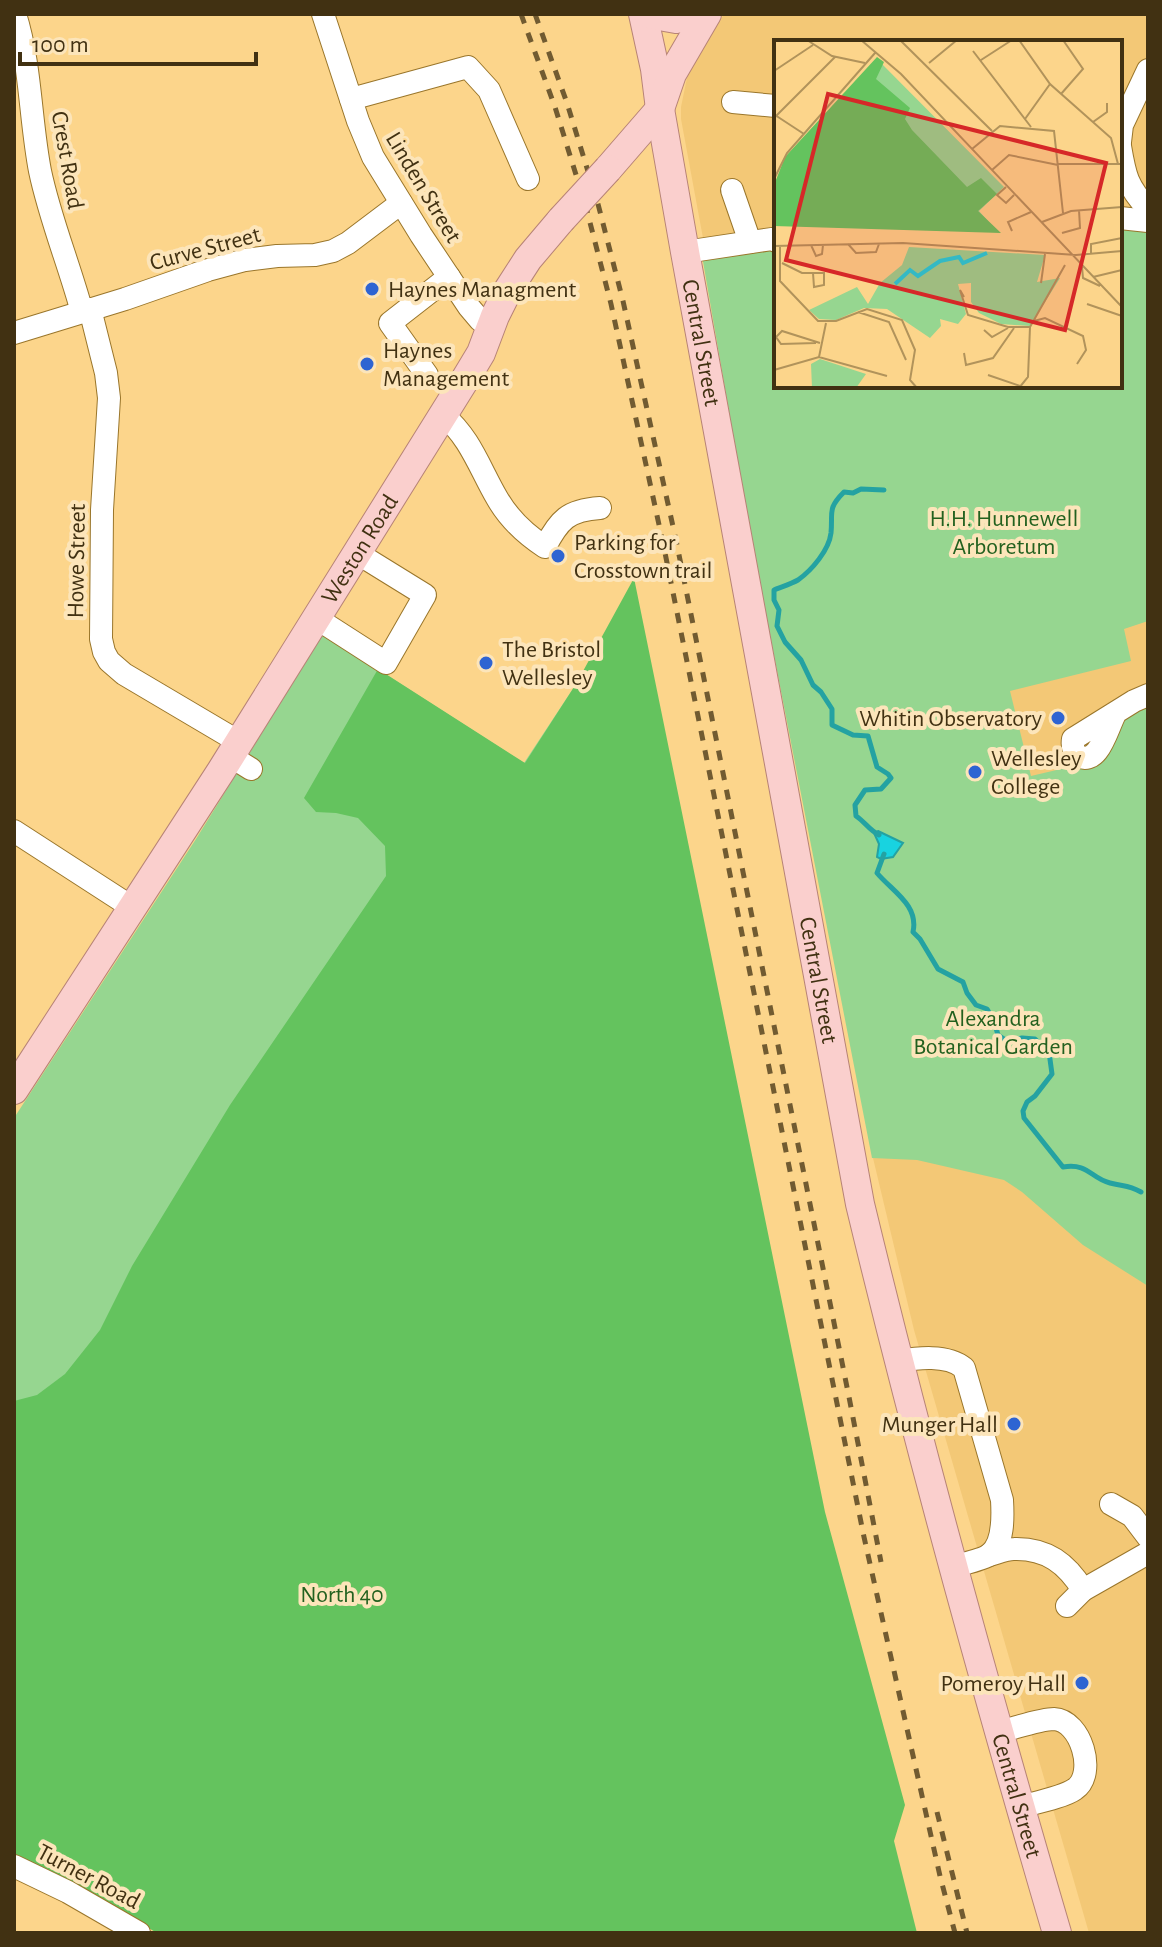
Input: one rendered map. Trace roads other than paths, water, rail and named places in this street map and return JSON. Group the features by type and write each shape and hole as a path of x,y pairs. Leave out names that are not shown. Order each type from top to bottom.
{"main road":[{"path":"646,14 676,19 694,14"},
{"name":"Central Street","path":"646,14 685,252 860,1204 952,1567 1057,1933"},
{"name":"Weston Road","path":"14,1090 133,908 240,756 316,618 481,353 499,308 517,276 561,220 660,109 672,74 707,14"}],"street":[{"name":"Crest Road","path":"15,14 26,56 43,185 52,221 86,311"},
{"name":"Linden Street","path":"323,14 370,150 449,277 476,316 491,327"},
{"path":"351,99 468,67 489,90 528,179"},
{"path":"1122,125 1148,70"},
{"path":"733,102 774,106"},
{"path":"1122,156 1126,179 1134,194 1148,209"},
{"path":"732,190 750,242"},
{"name":"Curve Street","path":"14,333 245,260 333,251 401,203"},
{"path":"1122,218 1148,221"},
{"path":"685,252 774,240"},
{"path":"427,375 390,323 449,277"},
{"name":"Howe Street","path":"86,311 109,390 100,625 104,652 117,670 240,756"},
{"path":"450,404 459,430 505,510 521,529 545,547 563,519 580,510 600,508"},
{"path":"316,618 386,663 425,595 357,553"},
{"path":"1115,714 1148,695"},
{"path":"14,831 133,908"},
{"path":"898,1361 925,1358 954,1361 964,1368 1002,1500 1003,1521 998,1541 989,1555"},
{"path":"1111,1504 1132,1516 1148,1537"},
{"path":"952,1567 1013,1548 1045,1553 1062,1563 1075,1598 1148,1553"},
{"path":"998,1732 1054,1719 1065,1722 1076,1731 1086,1760 1085,1776 1075,1789 1020,1807"},
{"name":"Turner Road","path":"14,1866 68,1892 139,1933"}],"water":[{"path":"878,831 903,843 893,857 877,857 879,844 874,833"}],"waterway":[{"path":"879,835 856,816 855,805 865,790 881,789 891,778 877,767 868,736 853,735 832,725 832,709 813,685 801,660 785,642 777,626 779,610 774,600 774,590 798,580 819,559 830,539 833,507 844,492 884,490"},
{"path":"884,854 877,873 908,906 914,922 913,932 938,969 963,982 976,1005 987,1009 998,1035 1007,1041 1035,1039 1049,1052 1052,1074 1027,1102 1024,1118 1063,1167 1078,1167 1103,1181 1141,1192"}],"railway":[{"path":"521,14 555,107 586,207 611,304 663,543 864,1537 955,1933"},
{"path":"535,14 598,204 623,301 676,540 881,1562"},
{"path":"937,1812 967,1933"}],"place":[{"name":"Haynes Managment","path":"372,289"},
{"name":"Haynes Management","path":"367,364"},
{"name":"Parking for Crosstown trail","path":"558,556"},
{"name":"The Bristol Wellesley","path":"486,663"},
{"name":"Whitin Observatory","path":"1058,718"},
{"name":"Wellesley College","path":"975,772"},
{"name":"Munger Hall","path":"1014,1424"},
{"name":"Pomeroy Hall","path":"1082,1683"}],"park label":[{"name":"H.H. Hunnewell Arboretum","path":"1004,532"},
{"name":"Alexandra Botanical Garden","path":"993,1032"},
{"name":"North 40","path":"342,1594"}]}
